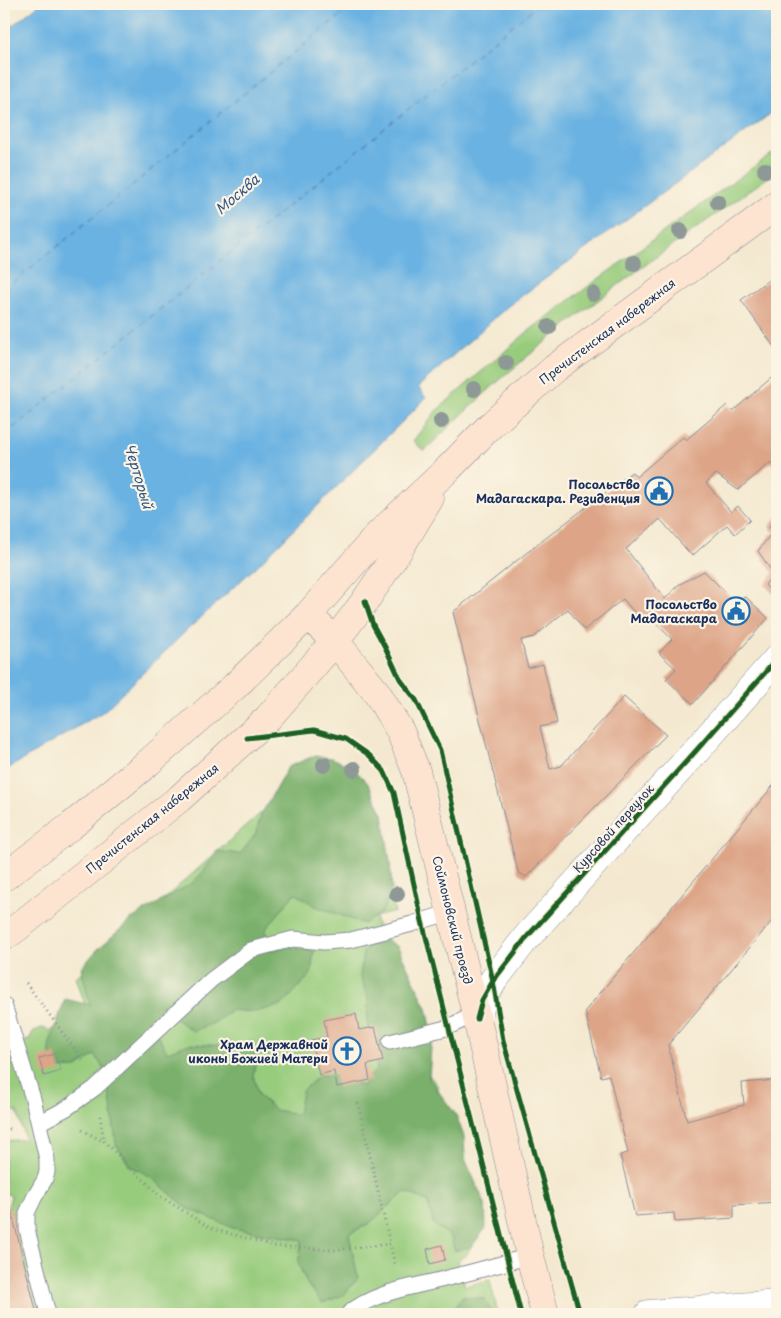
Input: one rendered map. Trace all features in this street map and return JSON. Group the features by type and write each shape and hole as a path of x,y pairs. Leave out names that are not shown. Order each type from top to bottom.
{"main road":[{"name":"Пречистенская набережная","path":"4,877 71,826 149,762 235,686 308,615 378,534 448,469 490,426 555,368 777,205"},
{"name":"Пречистенская набережная","path":"4,936 180,798 268,718 335,641 365,601 448,469"},
{"name":"Соймоновский проезд","path":"308,615 335,641 377,693 400,731 416,771 476,1016 530,1256 546,1314"}],"street":[{"name":"Курсовой переулок","path":"476,1016 482,1000 493,981 526,938 777,659"},
{"path":"649,1314 777,1304"}],"lane":[{"path":"39,1122 67,1108 95,1088 211,980 251,950 293,939 324,942 350,940 451,912"},
{"path":"4,1005 39,1122 46,1159 47,1172 27,1213 27,1228 48,1314"},
{"path":"390,1042 446,1028 476,1016"},
{"path":"348,1314 355,1307 372,1299 530,1256"}],"path":[{"path":"26,983 96,1079 95,1088 104,1141 160,1196 210,1228 274,1246 334,1250 390,1244"},
{"path":"358,1103 401,1290"}],"green space":[{"path":"777,150 777,171 656,257 568,324 495,384 424,451 413,441 437,410 526,333"},
{"path":"314,756 332,758 356,771 367,782 383,814 392,889 383,911 364,924 315,906 295,893 266,929 267,951 290,947 314,951 311,974 282,1005 254,1012 231,1010 214,1023 193,1031 174,1018 156,1032 167,1052 189,1044 237,1046 258,1053 253,1075 259,1096 275,1110 298,1114 302,1091 320,1075 342,1077 362,1086 377,1069 367,1023 368,998 360,976 363,952 380,936 398,947 427,1008 432,1031 429,1079 456,1115 464,1137 465,1159 485,1204 486,1228 472,1246 455,1251 450,1236 434,1225 427,1201 405,1192 370,1223 349,1234 358,1278 344,1295 322,1303 307,1284 298,1263 302,1240 233,1228 187,1208 151,1177 129,1165 116,1144 107,1074 95,1055 76,1068 52,1069 49,1045 65,999 90,1005 81,968 97,950 133,918 192,883 204,871 217,851 240,854 255,835 262,813 288,767"},
{"path":"290,787 370,797 395,912 375,917 390,980 421,1065 437,1085 476,1237 466,1256 458,1259 465,1286 490,1280 498,1314 231,1314 227,1312 219,1314 37,1314 11,1210 8,1207 11,1196 4,1192 4,1141 25,1139 17,1111 4,1114 4,1051 30,1039 32,1033 39,1029 46,1028 50,1031 88,1014 76,977"},
{"path":"462,1296 485,1299 492,1314 451,1314"}],"water":[{"path":"40,4 777,4 777,109 508,306 418,387 426,398 259,564 186,631 104,711 4,771 4,32"}],"building":[{"path":"777,274 777,351 741,300"},
{"path":"777,373 777,470 771,462 738,490 716,474 706,483 731,512 738,506 750,520 735,534 727,525 692,556 660,519 626,549 665,599 678,585 704,571 733,600 746,597 768,618 693,704 666,679 676,669 659,653 672,639 648,616 643,623 623,599 584,630 568,609 534,637 521,640 528,668 543,664 557,723 540,727 550,769 561,766 624,697 666,735 526,877 518,872 453,612 632,472 636,477 683,437 686,440 727,405 733,411"},
{"path":"777,516 777,598 765,585 773,573 758,551 770,535 775,533 769,527"},
{"path":"777,781 777,915 668,1045 687,1121 744,1105 742,1083 777,1080 777,1202 734,1205 734,1218 675,1222 674,1213 635,1216 620,1155 628,1153 609,1075 601,1077 585,1011"},
{"name":"Храм Державной иконы Божией Матери","path":"356,1014 359,1030 375,1027 383,1061 367,1065 370,1080 337,1087 334,1071 319,1075 311,1040 327,1037 324,1020"},
{"path":"55,1054 61,1071 44,1076 39,1058"},
{"path":"4,1205 11,1210 37,1314 4,1314"},
{"path":"442,1245 445,1260 430,1264 427,1249"}],"ferry route":[{"path":"4,290 354,4"},
{"path":"4,435 539,4"}],"cycle path":[{"path":"365,601 373,625 400,679 416,700 440,750 493,981 503,1040 580,1314"},
{"path":"477,1019 482,1000 493,981 526,938 777,659"},
{"path":"247,738 314,730 346,739 369,755 384,771 394,793 422,921 521,1314"}],"place":[{"name":"Посольство Мадагаскара. Резиденция","path":"659,491"},
{"name":"Посольство Мадагаскара","path":"736,611"},
{"name":"Храм Державной иконы Божией Матери","path":"347,1051"}],"water label":[{"name":"Москва","path":"237,194"},
{"name":"Черторый","path":"139,476"}]}
